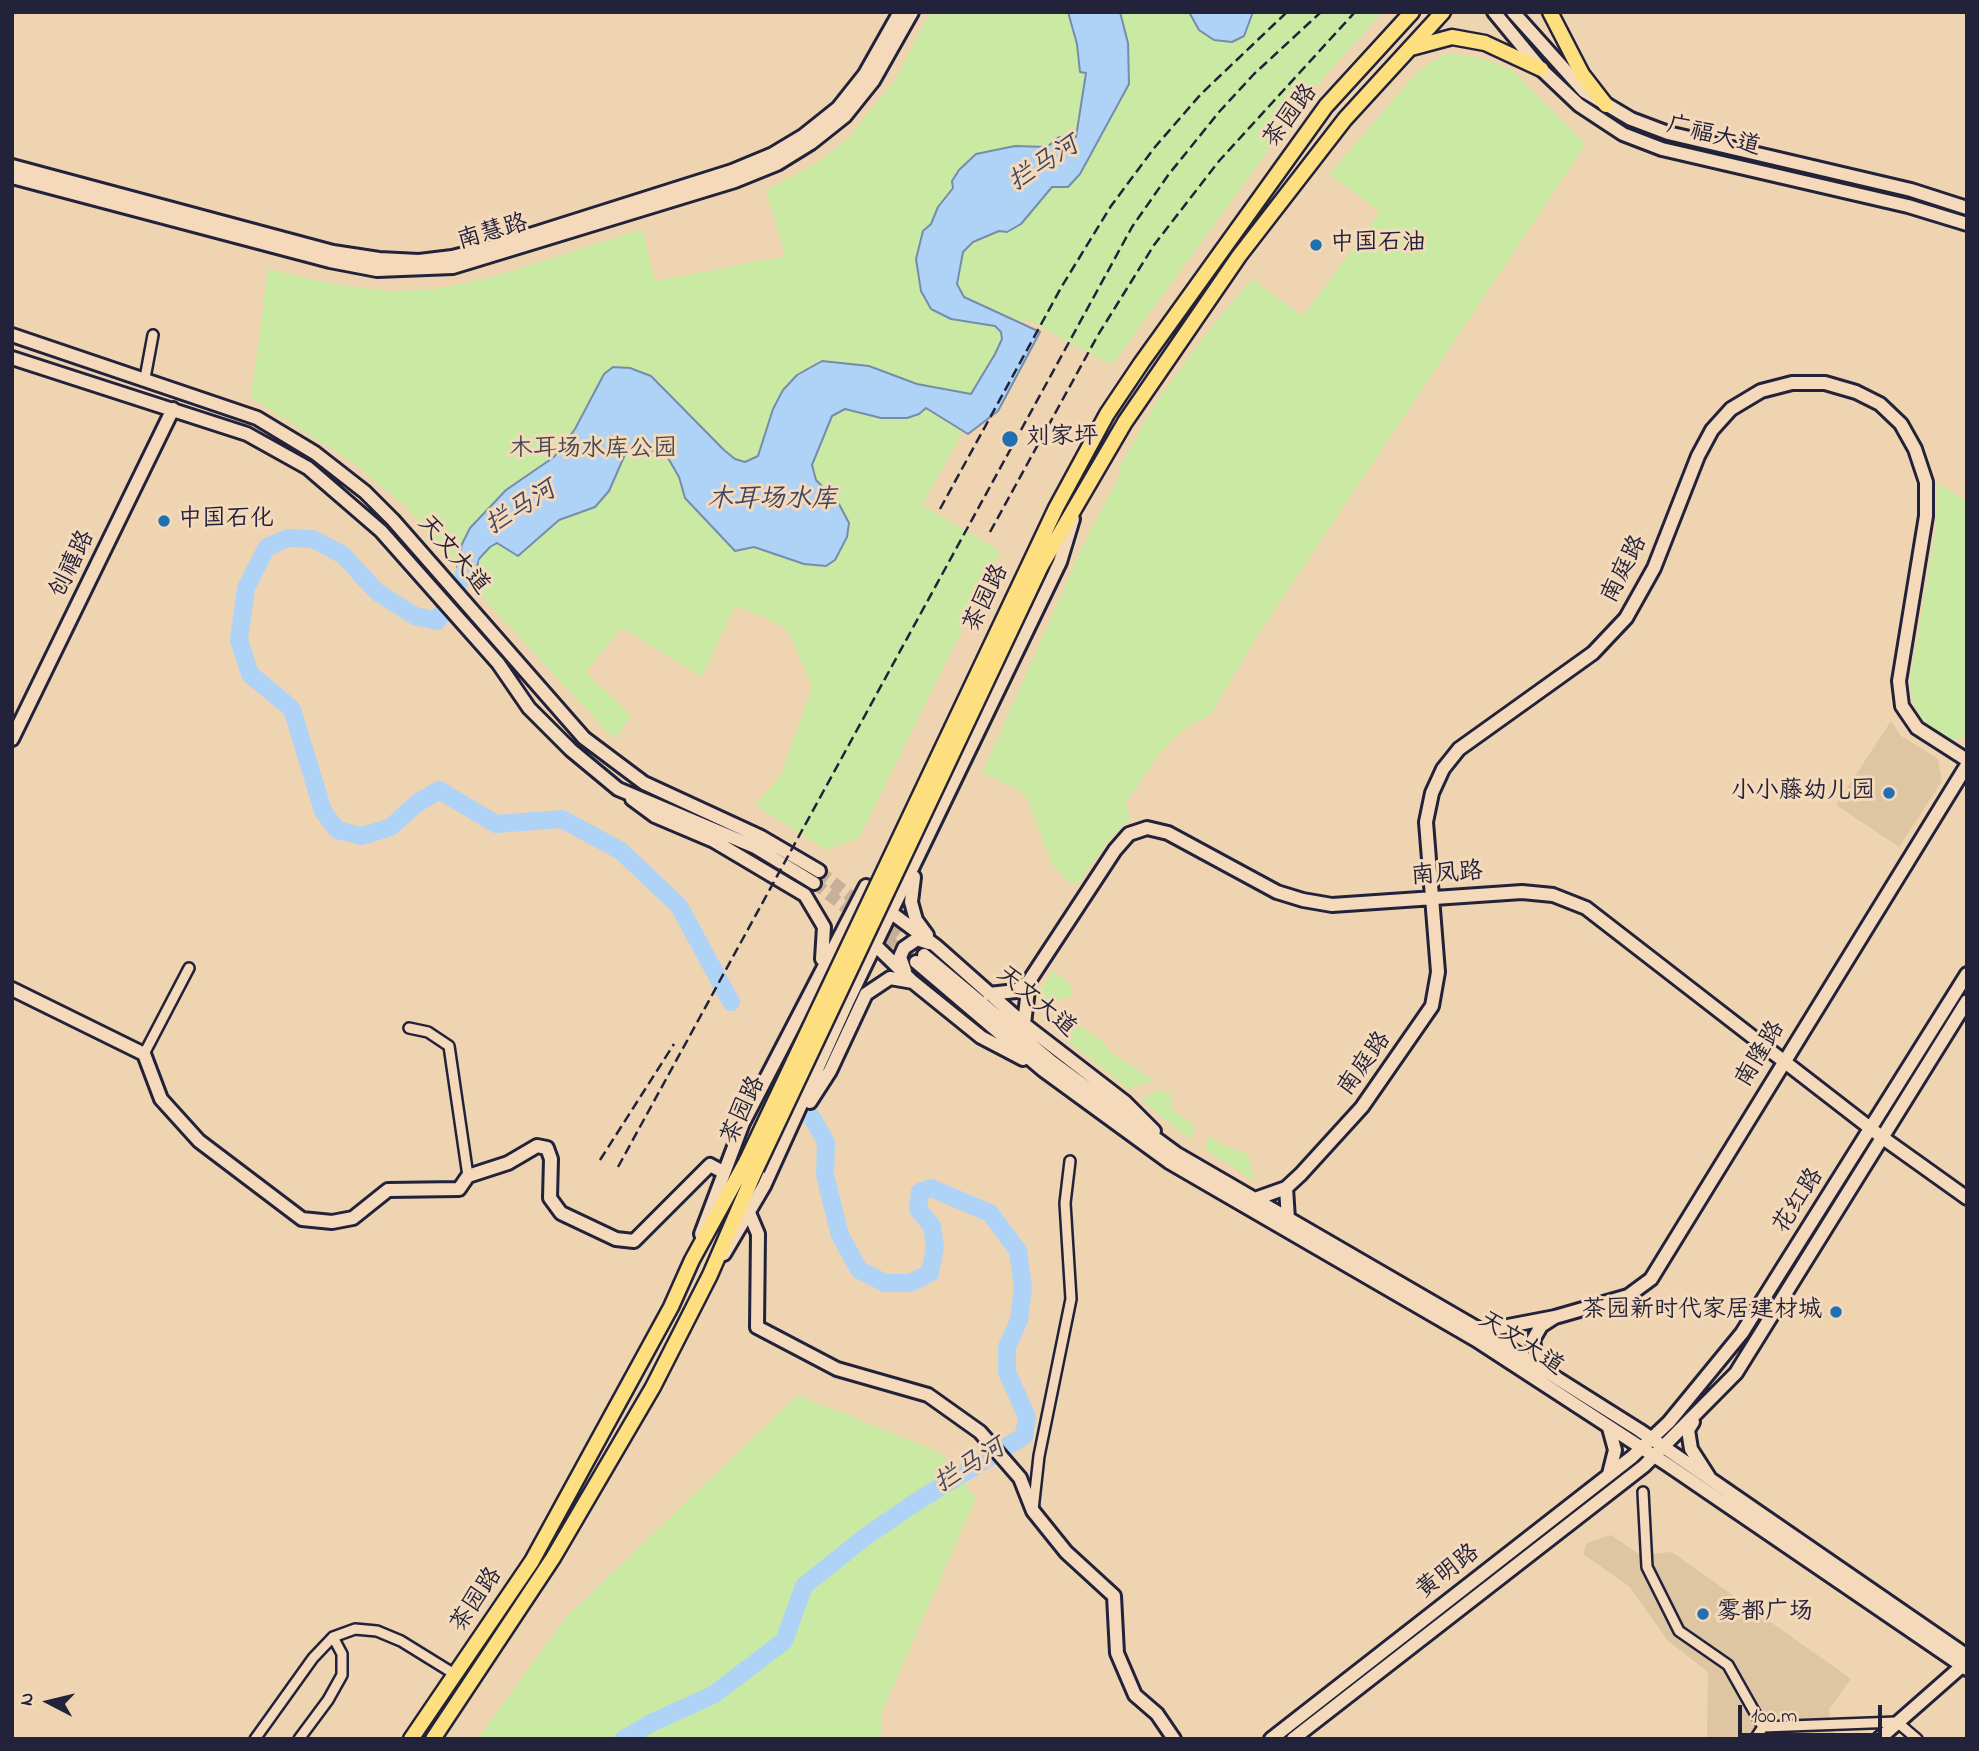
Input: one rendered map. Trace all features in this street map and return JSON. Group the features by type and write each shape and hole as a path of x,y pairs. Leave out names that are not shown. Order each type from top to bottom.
{"main road":[{"name":"南慧路","path":"12,166 332,252 379,259 419,261 452,257 492,247 732,171 773,155 803,136 838,108 865,74 900,12"},
{"name":"南慧路","path":"12,177 330,261 377,270 453,267 735,181 777,164 811,143 845,116 873,80 912,12"},
{"name":"茶园路","path":"433,1739 553,1558 653,1387 710,1275 752,1165 1036,564 1056,508 1101,425 1136,371 1326,106 1412,12"},
{"name":"茶园路","path":"1036,564 1074,513 1125,422 1239,256 1345,119 1444,12"},
{"name":"广福大道","path":"1513,12 1566,73 1606,106 1668,133 1911,190 1967,208"},
{"path":"1550,12 1582,74 1606,106"},
{"name":"广福大道","path":"1497,17 1541,69 1579,105 1623,134 1662,149 1908,206 1967,224"},
{"path":"1410,48 1452,37 1485,43 1541,69"},
{"name":"天文大道","path":"12,335 257,418 315,453 365,492 393,520 584,738 643,783 761,837 816,877 755,847 618,789"},
{"name":"天文大道","path":"12,358 247,434 308,468 381,531 498,663 537,716 618,789 655,816 714,842 805,895 819,913 826,940 815,984"},
{"name":"南庭路","path":"1286,1188 1362,1107 1432,1006 1438,971 1426,822 1432,793 1443,769 1459,748 1574,668 1611,637 1645,587 1698,456 1712,430 1731,409 1761,391 1792,383 1825,383 1856,392 1880,404 1901,424 1915,449 1926,482 1926,516 1899,681 1902,706 1917,728 1967,762"},
{"name":"创禧路","path":"12,739 173,409"},
{"name":"茶园路","path":"710,1275 750,1215 847,1003 893,914 1060,562 1074,513"},
{"name":"南隆路","path":"1482,1331 1555,1317 1628,1296 1651,1279 1967,762"},
{"name":"南凤路","path":"1029,981 1115,850 1129,834 1146,828 1168,833 1277,892 1303,901 1332,905 1522,892 1553,895 1586,908 1883,1138 1967,1198"},
{"path":"920,854 911,902 916,919 936,946"},
{"name":"茶园路","path":"411,1739 532,1561 671,1307 692,1260 743,1123 866,886"},
{"name":"天文大道","path":"866,886 893,914 936,946 1024,1024 1125,1102 1177,1154"},
{"name":"天文大道","path":"847,922 876,945 913,982 981,1037 1043,1070"},
{"path":"913,982 902,967 900,957 904,948 917,939 936,946"},
{"name":"天文大道","path":"1966,1662 1652,1448 1549,1373 1482,1331 1177,1154 1052,1062 920,959 1043,1070 1169,1162 1476,1340 1609,1428 1652,1448 1713,1483 1966,1662"},
{"path":"815,984 828,973 844,975 849,981 847,1003"},
{"name":"花红路","path":"1652,1448 1742,1333 1967,974"},
{"path":"785,1141 830,1071 866,995 890,978 913,982"},
{"path":"989,994 1016,991 1029,981"},
{"path":"1024,1024 1029,981"},
{"path":"12,989 144,1054 161,1099 199,1141 302,1219 332,1222 353,1218 388,1190 459,1189 468,1176 508,1163 537,1146 548,1148 551,1159 550,1198 562,1213 616,1239 634,1241 710,1165 723,1172"},
{"name":"花红路","path":"1652,1448 1699,1413 1735,1373 1757,1342 1967,1001"},
{"name":"茶园路","path":"692,1260 752,1165"},
{"path":"1255,1199 1286,1188 1288,1219"},
{"path":"750,1215 758,1234 757,1328 837,1369 928,1395 980,1432 1020,1478 1033,1511 1066,1552 1114,1596 1117,1653 1135,1695 1157,1714 1174,1739"},
{"path":"1549,1373 1536,1358 1533,1340 1541,1326 1555,1317"},
{"path":"1742,1333 1735,1351 1738,1357 1745,1355 1757,1342"},
{"path":"1699,1413 1688,1430 1691,1450 1713,1483"},
{"path":"1609,1428 1615,1450 1609,1474"},
{"name":"黄明路","path":"1271,1739 1609,1474 1652,1448"},
{"name":"黄明路","path":"1293,1739 1652,1448"},
{"path":"1879,1739 1966,1662"}],"street":[{"path":"145,378 153,335"},
{"path":"144,1054 189,968"},
{"path":"409,1028 428,1032 449,1046 468,1176"},
{"path":"1033,1511 1039,1456 1071,1299 1065,1203 1070,1161"},
{"path":"1643,1492 1647,1567 1679,1631 1728,1665 1763,1727"},
{"path":"255,1739 313,1658 333,1637 355,1629 377,1630 401,1641 456,1675"},
{"path":"299,1739 328,1700 342,1675 342,1654 333,1637"},
{"path":"1763,1727 1897,1722 1917,1739"},
{"path":"1755,1739 1763,1727"}],"shaded area":[{"name":"小小藤幼儿园","path":"1891,721 1901,736 1938,759 1942,781 1899,847 1836,805"},
{"name":"雾都广场","path":"1611,1535 1640,1555 1672,1552 1851,1679 1829,1709 1830,1726 1839,1739 1707,1739 1708,1672 1667,1640 1630,1587 1583,1554 1587,1543"}],"green space":[{"name":"木耳场水库公园","path":"930,12 1383,12 1313,89 1112,365 1026,319 922,505 1001,551 859,838 826,850 755,805 780,777 812,687 788,631 765,617 735,606 702,677 622,628 585,672 632,716 614,739 481,596 405,506 351,461 251,398 268,269 333,284 391,291 434,289 493,277 642,229 655,281 785,256 766,190 818,162 850,136 895,80"},
{"path":"1446,53 1478,57 1511,69 1586,144 1257,636 1211,714 1185,728 1162,750 1126,803 1130,818 1112,836 1078,884 1070,883 1052,864 1027,799 1017,789 982,773 1083,545 1121,473 1118,470 1154,405 1208,331 1252,279 1303,316 1380,212 1329,174 1418,71"},
{"path":"1937,482 1967,502 1967,737 1950,740 1924,723 1912,701 1910,681 1936,527"},
{"path":"1053,971 1070,983 1072,997 1040,1002 1037,994"},
{"path":"1080,1026 1104,1042 1109,1051 1154,1080 1129,1089 1058,1034 1059,1029"},
{"path":"1161,1090 1172,1095 1172,1109 1195,1126 1191,1140 1143,1102 1143,1097"},
{"path":"1208,1136 1225,1146 1248,1154 1255,1181 1205,1150"},
{"path":"798,1395 941,1453 976,1498 881,1714 882,1739 477,1739 566,1617"}],"water":[{"name":"木耳场水库","path":"1068,12 1120,12 1128,43 1129,84 1080,174 1068,187 1052,187 1021,224 1007,232 999,231 973,242 963,252 957,284 964,297 1040,332 998,411 968,434 926,408 907,418 881,418 845,409 832,416 812,465 816,480 839,504 849,523 847,537 835,560 826,566 804,564 754,547 735,551 685,498 679,477 668,458 655,451 634,447 627,450 609,491 595,507 559,520 518,556 497,543 490,547 478,560 477,573 468,581 457,567 462,544 470,528 506,490 554,457 575,429 604,374 613,367 630,368 651,376 724,450 735,459 745,462 758,456 773,409 783,390 797,375 822,361 869,366 917,384 971,394 995,354 1002,339 1001,332 995,326 951,319 931,309 921,291 916,259 923,231 931,224 938,207 953,188 952,181 959,170 976,154 1015,146 1047,147 1059,137 1076,137 1086,73 1080,72 1077,44"},
{"path":"1189,12 1253,12 1244,36 1232,42 1214,40 1199,30"}],"waterway":[{"name":"拦马河","path":"470,555 464,574 437,621 415,616 377,592 343,555 313,539 288,538 267,547 246,588 239,640 250,674 292,709 323,811 337,830 362,836 391,827 416,804 439,790 496,824 562,819 621,851 679,906 731,1002"},
{"name":"拦马河","path":"624,1739 651,1723 713,1695 784,1641 804,1586 865,1537 916,1502 1024,1436 1027,1417 1007,1372 1007,1347 1019,1320 1023,1288 1018,1251 990,1213 931,1188 920,1192 918,1209 932,1226 935,1247 930,1273 910,1283 885,1283 859,1270 840,1235 825,1175 826,1142 811,1116"}],"tunnel":[{"path":"819,871 924,955"},
{"path":"814,883 916,962"}],"railway":[{"path":"940,509 1062,286 1111,206 1155,147 1201,94 1287,12"},
{"path":"618,1167 1132,227 1169,174 1219,112 1254,74 1321,12"},
{"path":"990,532 1098,335 1154,245 1219,161 1355,12"},
{"path":"600,1160 674,1044"}],"place":[{"name":"中国石油","path":"1316,245"},
{"name":"刘家坪","path":"1010,439"},
{"name":"中国石化","path":"164,521"},
{"name":"小小藤幼儿园","path":"1889,793"},
{"name":"茶园新时代家居建材城","path":"1836,1312"},
{"name":"雾都广场","path":"1703,1614"}]}
